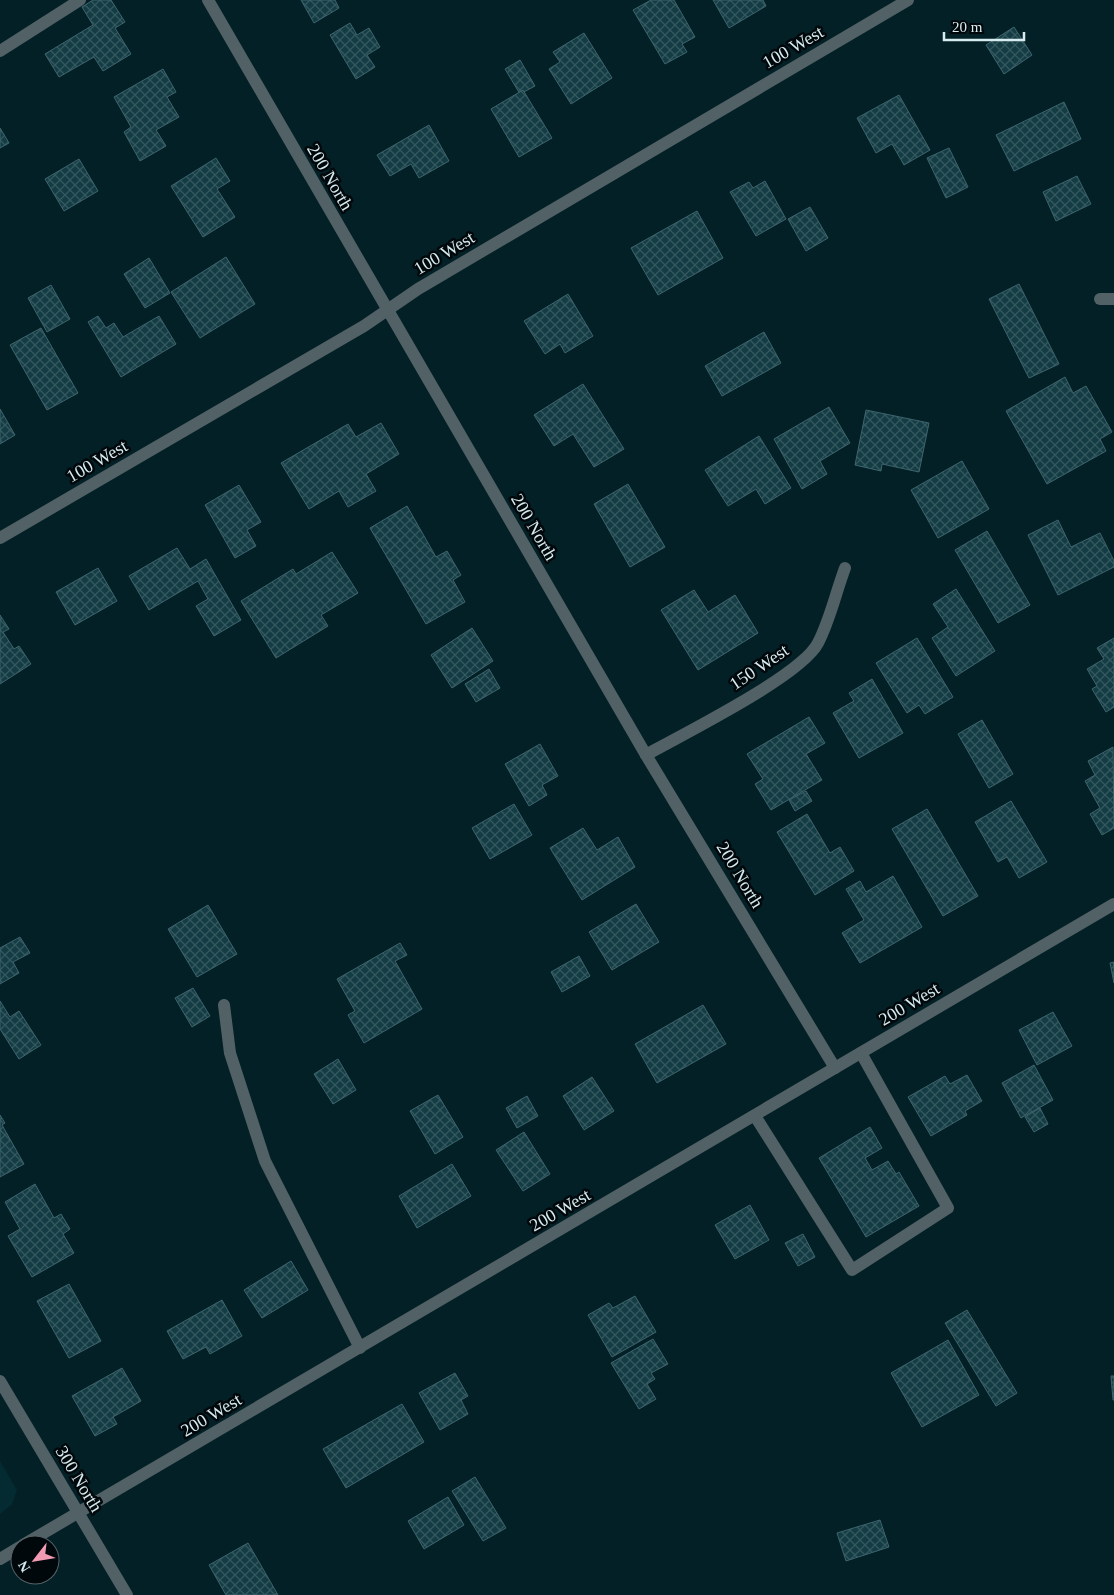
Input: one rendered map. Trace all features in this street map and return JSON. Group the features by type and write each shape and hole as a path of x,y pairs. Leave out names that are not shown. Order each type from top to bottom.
{"street":[{"path":"0,51 80,0"},
{"name":"200 North","path":"208,0 646,755 835,1068"},
{"name":"100 West","path":"0,538 364,326 418,289 908,0"},
{"path":"1100,299 1114,299"},
{"name":"150 West","path":"646,755 768,686 795,667 817,644 845,568"},
{"name":"200 West","path":"41,1535 1114,904"},
{"path":"224,1005 230,1052 266,1160 360,1348"},
{"path":"755,1116 852,1270 948,1208 861,1053"},
{"name":"300 North","path":"0,1381 127,1595"}],"shaded area":[{"path":"0,1461 17,1490 12,1504 0,1514"}],"building":[{"path":"93,0 111,0 125,22 115,28 131,54 103,71 94,57 59,77 45,54 93,25 82,7"},
{"path":"301,0 335,0 339,8 314,23"},
{"path":"651,0 674,0 695,37 682,44 687,52 665,64 633,10"},
{"path":"713,0 763,0 766,6 729,28"},
{"path":"350,23 357,35 369,28 380,47 367,55 375,67 356,79 330,35"},
{"path":"1014,27 1032,55 1004,74 986,45"},
{"path":"584,33 612,78 571,104 549,69 560,62 553,52"},
{"path":"520,60 535,86 520,94 505,69"},
{"path":"163,69 176,92 167,97 179,117 156,130 166,146 140,161 124,132 131,127 114,97"},
{"path":"523,90 552,138 519,157 491,109"},
{"path":"899,95 930,150 904,165 892,144 876,153 857,118"},
{"path":"1064,102 1081,139 1014,171 996,135"},
{"path":"429,125 449,161 419,178 411,164 390,176 377,155"},
{"path":"0,128 9,143 0,148"},
{"path":"949,148 968,187 946,198 927,158"},
{"path":"216,158 230,181 217,189 235,217 203,237 171,186"},
{"path":"79,159 98,191 64,211 45,179"},
{"path":"1077,176 1091,204 1056,221 1043,192"},
{"path":"765,181 786,219 756,236 730,192 749,182 753,188"},
{"path":"810,207 828,238 806,251 788,219"},
{"path":"697,211 723,258 658,295 631,248"},
{"path":"226,257 255,304 200,338 171,292"},
{"path":"149,258 170,293 145,308 124,274"},
{"path":"1019,284 1059,364 1029,378 989,299"},
{"path":"51,285 70,319 47,332 28,298"},
{"path":"568,294 593,336 565,353 560,344 545,354 524,321"},
{"path":"98,316 106,328 114,323 123,337 159,316 176,344 121,377 88,322"},
{"path":"41,328 78,393 47,410 10,345"},
{"path":"764,332 781,363 722,396 705,366"},
{"path":"1065,377 1073,393 1086,386 1112,432 1100,439 1106,451 1047,484 1006,411"},
{"path":"583,384 624,449 594,467 573,434 554,446 534,415"},
{"path":"829,407 850,443 820,461 827,474 802,489 774,439"},
{"path":"0,409 15,435 0,444"},
{"path":"866,410 929,423 919,472 882,464 881,471 855,465"},
{"path":"381,423 399,454 366,474 376,491 348,507 339,491 309,509 281,463 348,424 356,437"},
{"path":"759,436 791,488 765,504 756,489 728,506 705,470"},
{"path":"962,461 989,509 938,538 911,490"},
{"path":"628,484 665,547 630,567 594,504"},
{"path":"239,485 261,522 247,530 256,546 235,558 205,505"},
{"path":"407,506 436,557 447,551 461,575 453,580 465,602 426,624 370,528"},
{"path":"1058,520 1071,547 1100,533 1114,561 1114,567 1058,595 1028,535"},
{"path":"987,531 1030,605 998,623 955,550"},
{"path":"177,548 190,569 206,559 241,620 214,636 196,606 208,599 198,581 149,610 129,576"},
{"path":"332,552 358,593 321,615 328,626 276,658 241,601 293,569 296,574"},
{"path":"98,568 117,601 75,625 56,592"},
{"path":"956,589 995,651 956,676 932,638 948,627 933,604"},
{"path":"694,590 708,612 735,595 758,633 698,670 661,610"},
{"path":"0,615 9,629 3,632 14,649 19,646 31,664 0,684"},
{"path":"472,628 493,661 452,688 431,655"},
{"path":"917,638 953,697 925,714 919,705 907,713 876,663"},
{"path":"1114,638 1114,707 1106,712 1092,689 1097,686 1087,669 1104,659 1097,648"},
{"path":"489,669 500,688 476,702 465,684"},
{"path":"872,679 903,733 859,758 833,713 854,701 849,693"},
{"path":"809,717 825,743 806,754 822,780 771,810 755,784 763,779 747,754"},
{"path":"982,720 1013,774 989,788 958,734"},
{"path":"540,744 558,776 542,785 547,795 529,806 505,764"},
{"path":"1113,747 1114,828 1102,835 1090,814 1100,808 1085,781 1095,775 1088,761"},
{"path":"806,791 812,801 795,811 789,800"},
{"path":"1011,801 1047,862 1019,878 1007,857 998,862 975,822"},
{"path":"514,804 532,835 490,859 472,828"},
{"path":"927,809 978,896 943,916 892,829"},
{"path":"807,814 830,853 840,847 854,871 815,895 777,832"},
{"path":"583,828 597,850 618,837 635,867 582,900 550,848"},
{"path":"893,876 922,927 860,963 842,933 864,920 846,889 860,881 866,892"},
{"path":"636,904 659,942 612,970 589,932"},
{"path":"208,905 237,954 197,977 168,929"},
{"path":"20,937 30,953 13,962 19,973 0,984 0,948"},
{"path":"400,943 407,955 395,961 422,1009 364,1043 348,1015 355,1011 337,979"},
{"path":"579,956 590,976 562,992 551,972"},
{"path":"1114,962 1114,983 1110,963"},
{"path":"193,988 210,1016 192,1027 175,998"},
{"path":"0,1001 10,1017 19,1011 41,1045 19,1059 0,1029"},
{"path":"703,1005 726,1044 657,1083 635,1044"},
{"path":"1053,1012 1072,1046 1037,1065 1019,1030"},
{"path":"338,1059 356,1090 333,1104 314,1074"},
{"path":"1034,1065 1053,1100 1021,1118 1002,1083"},
{"path":"967,1075 982,1101 965,1111 967,1115 931,1136 908,1097 945,1076 950,1084"},
{"path":"592,1077 614,1111 584,1130 563,1096"},
{"path":"438,1095 463,1137 435,1154 410,1111"},
{"path":"527,1096 538,1116 517,1128 506,1108"},
{"path":"1040,1108 1048,1124 1034,1132 1025,1117"},
{"path":"0,1115 5,1123 2,1125 24,1164 0,1177"},
{"path":"870,1127 882,1148 865,1158 872,1170 888,1161 896,1174 899,1172 919,1206 866,1237 819,1158"},
{"path":"524,1132 550,1174 523,1191 496,1150"},
{"path":"452,1164 471,1196 417,1228 399,1196"},
{"path":"35,1184 54,1218 61,1214 70,1229 63,1234 74,1253 32,1277 8,1236 20,1229 5,1202"},
{"path":"750,1205 769,1240 735,1259 715,1225"},
{"path":"803,1234 815,1257 798,1266 785,1243"},
{"path":"291,1261 308,1290 262,1318 244,1290"},
{"path":"69,1284 101,1341 69,1358 37,1301"},
{"path":"635,1296 656,1332 612,1357 588,1315 609,1303 613,1308"},
{"path":"222,1300 242,1336 210,1354 206,1347 183,1359 167,1331"},
{"path":"967,1310 1017,1393 996,1406 945,1323"},
{"path":"653,1339 668,1364 651,1373 655,1379 647,1384 656,1399 639,1409 611,1363"},
{"path":"948,1340 979,1395 922,1427 891,1373"},
{"path":"122,1368 141,1401 113,1417 117,1424 95,1436 72,1396"},
{"path":"455,1373 468,1396 461,1400 468,1414 440,1430 419,1393"},
{"path":"1111,1376 1114,1376 1114,1400 1113,1400"},
{"path":"402,1404 424,1442 346,1488 323,1449"},
{"path":"475,1477 506,1528 483,1541 452,1491"},
{"path":"448,1497 464,1525 424,1549 408,1521"},
{"path":"880,1520 889,1547 846,1561 837,1533"},
{"path":"248,1543 278,1595 226,1595 209,1565"}]}
